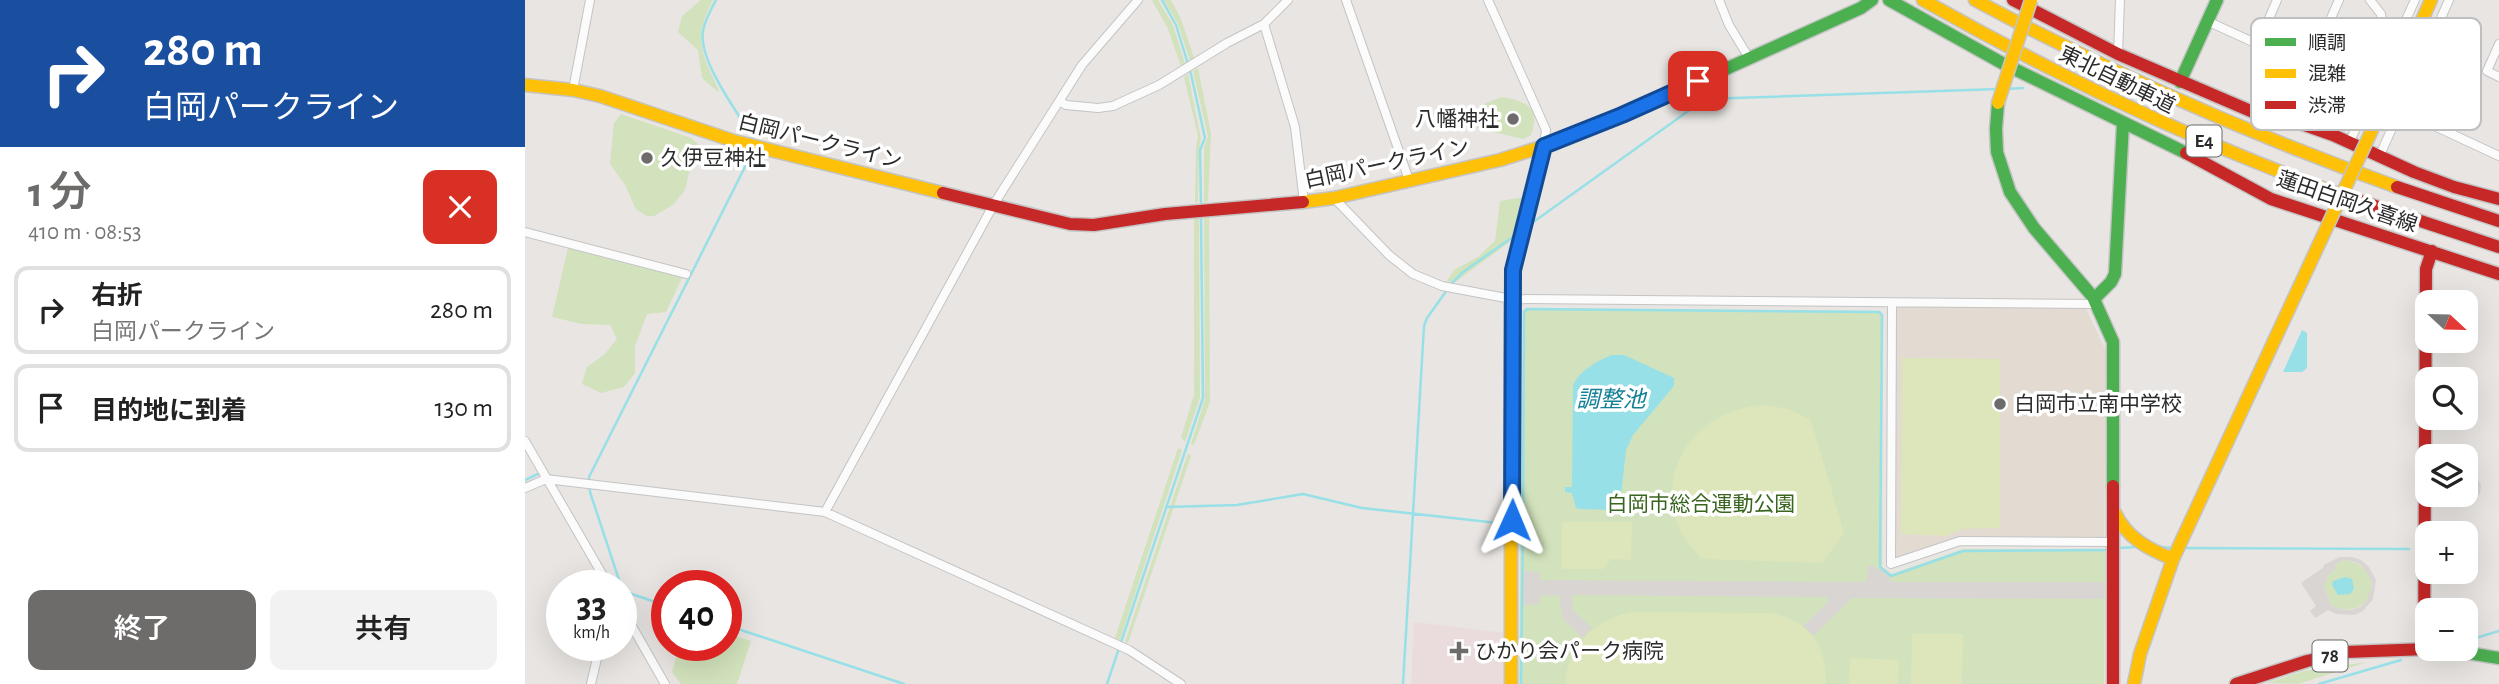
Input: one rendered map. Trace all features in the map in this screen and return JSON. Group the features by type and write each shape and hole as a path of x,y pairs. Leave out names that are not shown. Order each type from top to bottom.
{"main road":[{"name":"白岡パークライン","path":"525,85 600,96 734,141 1070,224 1094,225 1191,211 1334,198 1500,160 1622,115 1861,8 1872,0"},
{"name":"蓮田白岡久喜線","path":"1889,0 2002,63 2199,159 2271,199 2499,274"},
{"name":"東北自動車道","path":"1923,0 1995,41 2163,124 2324,189 2499,247"},
{"name":"東北自動車道","path":"1975,0 2079,54 2222,121 2374,180 2499,220"},
{"path":"2013,0 2118,54 2251,111"},
{"path":"2031,0 1998,103 1995,131 1997,160 2008,191 2034,230 2096,302 2115,350 2113,684"},
{"path":"2180,82 2217,0"},
{"path":"2423,18 2431,0"},
{"path":"2096,302 2115,274 2123,123"},
{"path":"2318,130 2350,141 2414,172 2454,187 2499,198"},
{"path":"2134,684 2140,654 2173,559 2372,130"},
{"path":"2425,598 2426,269 2432,251"},
{"path":"1511,299 1511,684"},
{"path":"2114,511 2123,528 2135,540 2156,553 2173,559"},
{"name":"78","path":"2236,684 2307,661 2346,652 2415,649"},
{"path":"2478,655 2499,659"}],"street":[{"path":"573,90 590,0"},
{"path":"825,512 994,204 1082,65 1138,0"},
{"path":"1061,102 1066,105 1098,108 1113,106 1159,85 1264,24 1288,0"},
{"path":"1346,0 1409,180"},
{"path":"1487,0 1546,130 1513,270 1511,299"},
{"path":"1719,0 1728,25 1749,58"},
{"path":"2118,54 2120,0"},
{"path":"2269,18 2277,0"},
{"path":"2331,18 2339,0"},
{"path":"2370,0 2382,18"},
{"path":"2406,18 2415,0"},
{"path":"2441,18 2449,0"},
{"path":"2207,21 2251,41"},
{"path":"1264,24 1295,127 1304,202"},
{"path":"2499,44 2487,71 2499,77"},
{"path":"2350,141 2355,130"},
{"path":"2380,155 2391,130"},
{"path":"2443,130 2499,156"},
{"path":"1334,198 1389,255 1413,274 1442,286 1511,299 2096,302"},
{"path":"525,232 686,274"},
{"path":"1892,303 1891,564 1960,541 2114,542"},
{"path":"525,441 600,570"},
{"path":"525,488 546,479 825,512 1129,650 1181,684"},
{"path":"637,635 665,684"},
{"path":"591,684 596,661"}],"shaded area":[{"name":"白岡市立南中学校","path":"1898,306 2086,309 2106,351 2104,538 1962,537 1897,560 1893,556 1895,311"},
{"path":"2478,480 2481,485 2478,495"},
{"path":"2340,557 2352,557 2369,567 2376,580 2373,599 2363,611 2354,615 2337,614 2328,610 2315,618 2310,611 2316,606 2301,583 2324,567 2323,565","holes":["2344,560 2362,566 2371,580 2372,587 2360,607 2344,610 2331,605 2324,586 2328,576 2336,568 2334,565"]},
{"path":"1868,566 1874,566 1878,570 1882,567 1891,574 1889,578 1892,582 2105,582 2104,599 1852,598 1813,636 1803,626 1828,602 1827,597 1572,595 1573,610 1592,628 1582,638 1563,619 1559,595 1540,596 1539,604 1521,605 1521,570 1540,573 1540,580 1867,582"},
{"name":"ひかり会パーク病院","path":"1414,622 1505,633 1504,684 1411,684"}],"green space":[{"path":"701,0 713,0 701,37 704,56 718,92 702,78 698,50 678,32 682,16"},
{"path":"1152,0 1158,0 1173,25 1185,64 1181,66 1168,29"},
{"path":"1164,0 1171,0 1181,19 1194,58 1190,61 1178,24"},
{"path":"1198,68 1211,134 1208,201 1204,203 1204,147 1208,137 1193,71"},
{"path":"1188,74 1201,139 1198,202 1195,203 1198,136 1184,77"},
{"path":"1502,97 1524,103 1533,112 1534,125 1531,135 1523,139 1477,128 1476,119 1481,105"},
{"path":"621,114 691,138 700,146 685,190 674,204 654,216 647,216 636,209 625,185 610,164 614,123"},
{"path":"1525,197 1515,238 1454,283 1447,281 1454,270 1478,257 1495,241 1500,201"},
{"path":"1199,218 1200,398 1185,442 1181,437 1194,395 1194,219"},
{"path":"1204,218 1209,218 1210,402 1194,445 1191,444 1205,399"},
{"path":"568,248 682,278 666,312 647,314 635,346 635,373 624,387 601,393 582,384 587,367 605,354 617,339 610,325 582,324 552,317"},
{"name":"白岡市総合運動公園","path":"1526,308 1880,311 1883,315 1882,567 1892,574 1963,549 2105,552 2104,684 1519,684 1523,311"},
{"path":"1902,358 2000,359 2000,528 1961,529 1946,536 1901,534"},
{"path":"1767,405 1788,409 1811,420 1844,533 1822,563 1701,559 1684,538 1677,523 1673,500 1674,478 1680,458 1691,440 1706,426 1724,415"},
{"path":"1178,448 1182,450 1120,640 1115,638"},
{"path":"1188,453 1191,456 1128,643 1125,642"},
{"path":"1562,522 1632,522 1631,560 1611,559 1604,569 1562,569"},
{"path":"2344,560 2359,565 2368,573 2371,582 2366,602 2357,608 2345,609 2331,605 2324,586 2335,568 2334,565"},
{"path":"1630,612 1771,613 1785,617 1806,629 1813,637 1823,658 1826,684 1565,684 1571,658 1585,637 1605,622"},
{"path":"1912,634 1963,634 1962,684 1911,684"},
{"path":"742,638 751,641 737,684 681,684 672,672 675,661 742,661"},
{"path":"1850,658 1899,660 1898,684 1849,684"},
{"path":"2367,662 2298,684 2267,683 2304,671"}],"water":[{"path":"2302,330 2307,333 2307,368 2302,372 2283,372"},
{"name":"調整池","path":"1612,355 1624,355 1674,378 1674,386 1633,435 1626,450 1620,505 1617,510 1576,508 1572,493 1565,492 1565,487 1572,487 1573,386 1589,367"},
{"path":"2345,577 2352,579 2354,589 2350,594 2338,595 2332,585 2333,581"}],"waterway":[{"path":"716,0 703,31 706,56 752,140"},
{"path":"1162,0 1176,25 1191,74 1205,138 1200,150 1201,206"},
{"path":"2005,89 2023,88"},
{"path":"1525,228 1705,99 1999,89"},
{"path":"616,570 590,492 589,477 751,155 751,150"},
{"path":"1107,684 1203,398 1201,216"},
{"path":"1450,285 1463,272 1520,232"},
{"path":"1403,684 1424,326 1447,290"},
{"path":"1514,525 1523,525 1524,312 1527,309 1879,312 1882,315 1880,567 1891,576 1963,551 2109,550"},
{"path":"525,480 538,474"},
{"path":"1166,507 1237,505 1303,494 1362,508 1507,524"},
{"path":"1521,684 1523,526"},
{"path":"2119,548 2137,547"},
{"path":"2161,547 2175,548"},
{"path":"2182,548 2409,549"},
{"path":"637,596 651,601"},
{"path":"742,630 904,684"},
{"path":"2478,637 2499,631"},
{"path":"2319,684 2401,660"}],"traffic: fast":[{"path":"1719,72 1861,8 1872,0"},
{"path":"1889,0 2002,63 2186,153"},
{"path":"2180,82 2217,0"},
{"path":"1998,103 1997,152 2010,192 2034,228 2093,297 2113,342 2113,486"},
{"path":"2094,299 2115,274 2123,123"},
{"path":"2478,655 2499,658"}],"traffic: slow":[{"path":"1923,0 2073,80 2175,128 2333,192"},
{"path":"1975,0 2130,78 2235,124 2397,187"},
{"path":"1998,103 2031,0"},
{"path":"2423,18 2431,0"},
{"path":"1303,202 1334,198 1500,160 1554,143 1719,72"},
{"path":"525,85 600,96 734,141 943,193"},
{"path":"2274,341 2372,130"},
{"path":"1511,299 1511,684"},
{"path":"2134,684 2140,654 2173,559 2274,341"},
{"path":"2115,513 2139,542 2173,559"}],"traffic: jam":[{"path":"2013,0 2118,54 2251,111"},
{"path":"2319,130 2414,172 2454,187 2499,199"},
{"path":"2186,153 2271,199 2499,274"},
{"path":"2397,187 2499,221"},
{"path":"2333,192 2499,247"},
{"path":"943,193 1070,224 1094,225 1165,214 1303,202"},
{"path":"2424,598 2426,269 2432,251"},
{"path":"2113,486 2113,684"},
{"path":"2236,684 2307,661 2346,652 2415,649"}],"place":[{"name":"八幡神社","path":"1513,119"},
{"name":"久伊豆神社","path":"647,158"},
{"name":"白岡市立南中学校","path":"2000,404"},
{"name":"ひかり会パーク病院","path":"1459,651"}],"route":[{"path":"1512,520 1513,270 1544,146 1698,81"}]}
